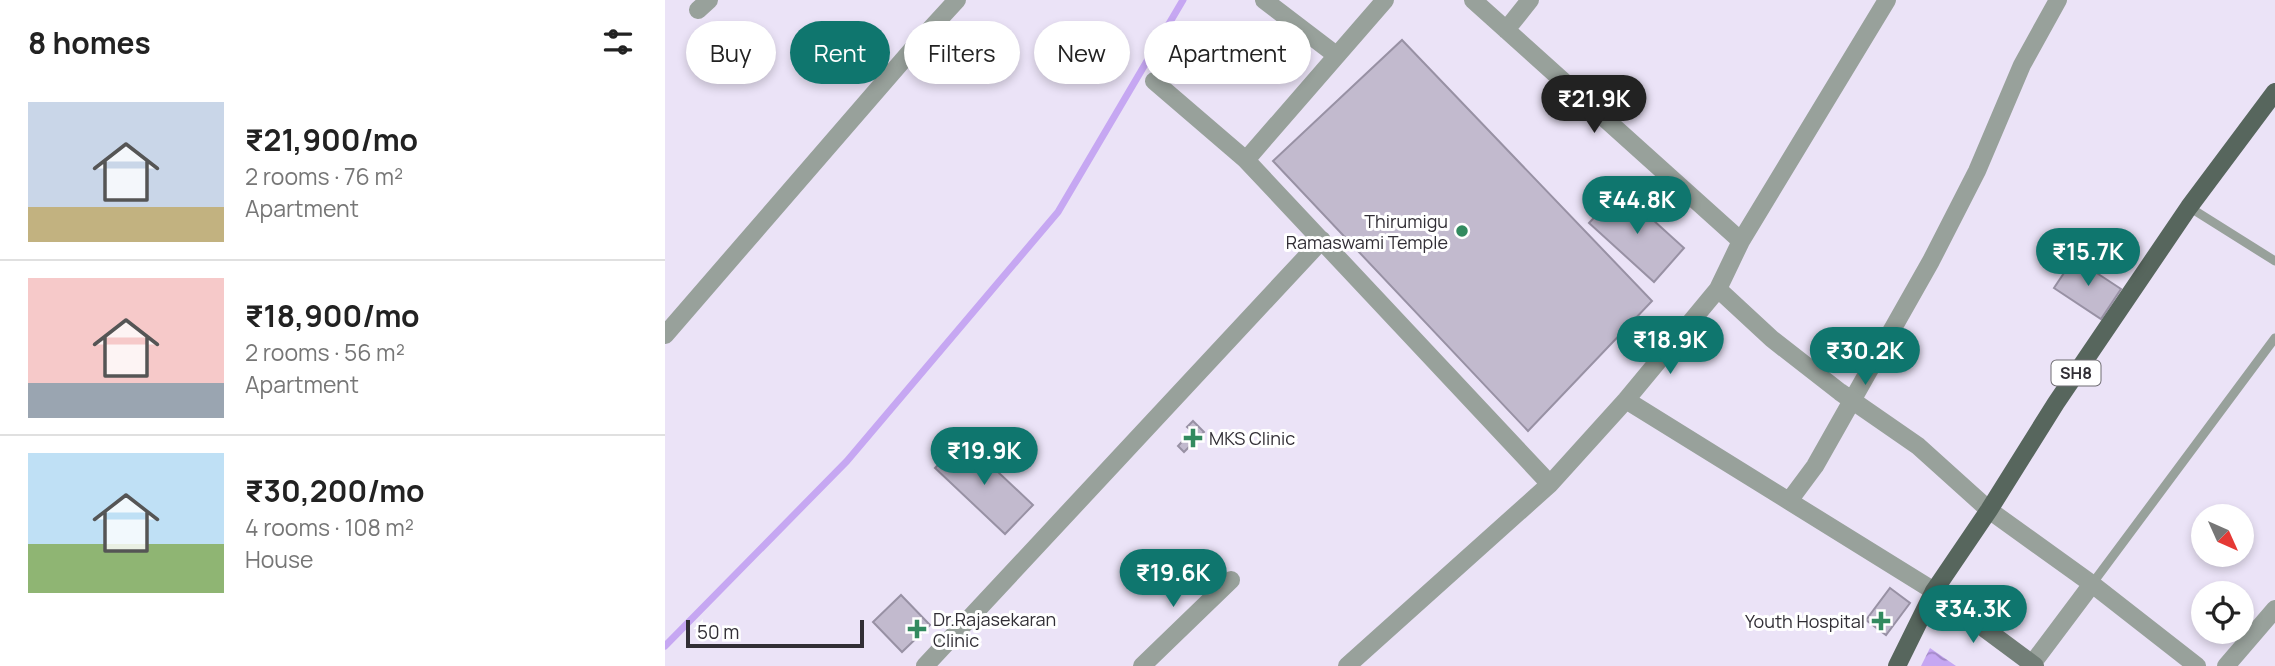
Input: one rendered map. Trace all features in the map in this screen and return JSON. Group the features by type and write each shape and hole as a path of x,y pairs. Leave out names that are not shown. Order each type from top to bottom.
{"main road":[{"name":"SH8","path":"1897,666 1934,592 2056,403 2189,207 2275,92"}],"street":[{"path":"665,335 957,0"},
{"path":"1264,0 1336,55"},
{"path":"1246,160 1385,0"},
{"path":"1473,0 1741,241"},
{"path":"1506,30 1530,0"},
{"path":"1347,666 1550,484 1626,400 1718,289 1741,241 1887,0"},
{"path":"1789,501 1815,466 1853,402 1931,261 1977,171 2022,65 2058,0"},
{"path":"1157,84 1246,160 1550,484"},
{"path":"925,666 1322,240"},
{"path":"1718,289 1772,339 1853,402 1918,446 1989,510 2092,584 2197,666"},
{"path":"1626,400 1934,592 2033,665 2092,584"},
{"path":"1142,666 1231,580"},
{"path":"2226,666 2275,609"}],"lane":[{"path":"2189,207 2275,261"},
{"path":"2092,584 2275,338"}],"water":[{"path":"1930,648 1956,666 1921,666"}],"building":[{"name":"Thirumigu Ramaswami Temple","path":"1402,40 1652,301 1528,431 1273,161"},
{"path":"1620,190 1684,248 1654,282 1589,223"},
{"path":"2074,258 2121,289 2101,319 2054,288"},
{"path":"1193,421 1204,432 1184,452 1178,446 1192,431 1187,427"},
{"path":"963,439 1033,505 1005,534 935,468"},
{"path":"1890,588 1910,603 1886,635 1866,620"},
{"path":"901,595 930,625 902,652 873,622"}],"waterway":[{"path":"665,646 847,461 1058,212 1183,0"}],"place":[{"name":"Thirumigu Ramaswami Temple","path":"1462,231"},
{"name":"MKS Clinic","path":"1193,438"},
{"name":"Youth Hospital","path":"1881,621"},
{"name":"Dr.Rajasekaran Clinic","path":"917,629"}]}
